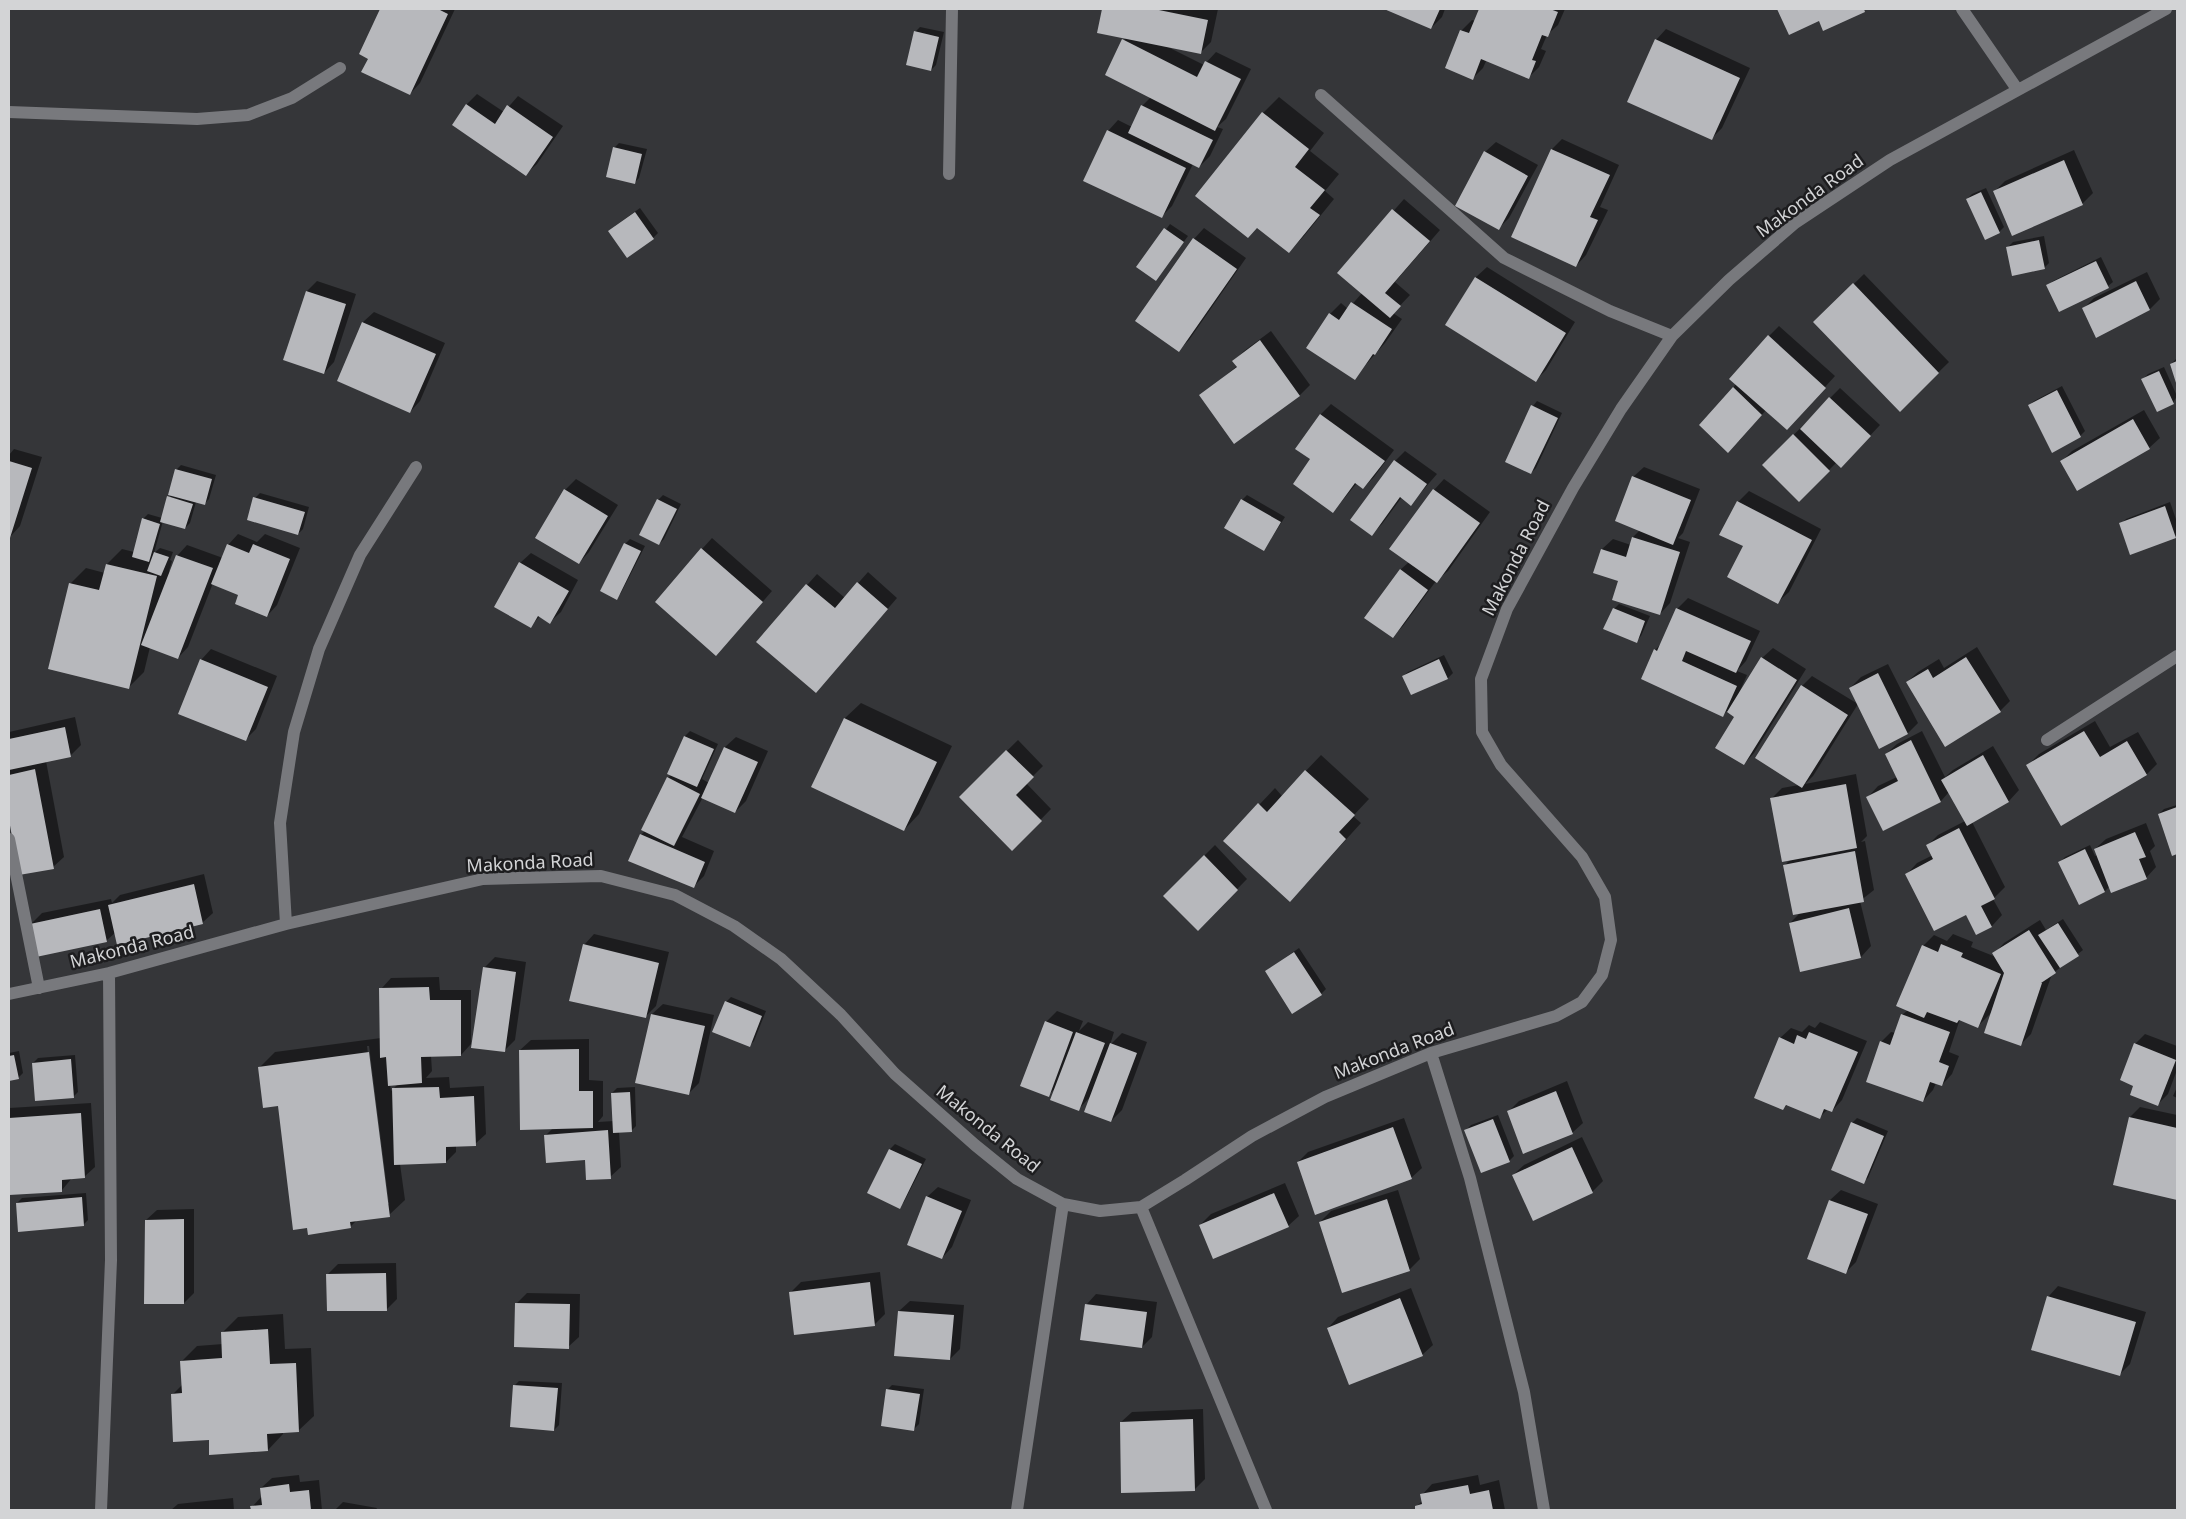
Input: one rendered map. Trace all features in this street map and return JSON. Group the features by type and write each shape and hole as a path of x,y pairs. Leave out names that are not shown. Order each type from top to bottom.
{"street":[{"path":"950,174 952,9"},
{"path":"1962,9 2017,89"},
{"name":"Makonda Road","path":"9,994 109,973 286,924 483,879 601,876 675,895 734,926 781,960 841,1015 895,1074 975,1145 1017,1179 1063,1204 1100,1210 1141,1206 1186,1180 1252,1136 1325,1097 1431,1053 1556,1016 1582,1002 1602,976 1610,940 1605,898 1582,857 1501,765 1482,732 1480,679 1506,609 1572,488 1621,409 1672,336 1729,280 1795,223 1890,160 2166,9"},
{"path":"9,112 197,119 248,115 292,98 340,68"},
{"path":"1321,95 1504,258 1610,311 1672,336"},
{"path":"286,924 280,823 294,732 319,649 360,555 416,466"},
{"path":"2047,740 2177,656"},
{"path":"9,839 38,988"},
{"path":"101,1510 110,1260 109,973"},
{"path":"1431,1053 1470,1178 1522,1383 1544,1510"},
{"path":"1017,1510 1063,1204"},
{"path":"1141,1206 1266,1510"}],"building":[{"path":"380,9 438,9 448,14 410,95 361,72 368,59 359,54"},
{"path":"1102,9 1154,9 1208,20 1201,54 1097,33"},
{"path":"1384,9 1440,9 1431,29"},
{"path":"1479,9 1550,9 1558,12 1548,37 1542,35 1532,60 1536,61 1529,79 1481,59 1473,80 1445,68 1460,30 1469,33"},
{"path":"1777,9 1864,9 1865,12 1823,31 1819,21 1789,35"},
{"path":"914,31 939,37 931,71 906,65"},
{"path":"1122,39 1197,77 1205,61 1241,79 1215,131 1105,75"},
{"path":"1655,39 1740,78 1712,140 1627,102"},
{"path":"466,104 495,124 507,105 553,137 526,176 452,125"},
{"path":"1141,105 1213,140 1199,168 1128,133"},
{"path":"1262,112 1309,149 1295,167 1325,190 1310,208 1320,215 1289,253 1257,228 1248,238 1195,196"},
{"path":"1107,130 1186,168 1162,218 1083,181"},
{"path":"613,147 642,154 635,184 606,177"},
{"path":"1551,149 1610,175 1590,217 1598,220 1576,267 1511,237"},
{"path":"1484,151 1528,176 1499,230 1455,206"},
{"path":"2064,160 2083,205 2012,236 1993,191"},
{"path":"1981,192 2000,233 1985,240 1966,199"},
{"path":"1392,209 1430,241 1385,293 1401,306 1390,318 1337,273"},
{"path":"635,212 654,239 627,258 608,231"},
{"path":"1164,228 1184,242 1156,281 1136,267"},
{"path":"1193,238 1237,269 1179,352 1135,321"},
{"path":"2039,240 2045,269 2012,276 2006,247"},
{"path":"2096,261 2109,288 2059,312 2046,285"},
{"path":"1475,277 1566,333 1536,382 1445,325"},
{"path":"2136,281 2150,310 2096,338 2082,308"},
{"path":"1853,283 1939,373 1900,412 1813,322"},
{"path":"306,291 346,304 324,374 283,360"},
{"path":"1351,302 1392,329 1375,355 1373,354 1355,380 1306,348 1329,313 1339,320"},
{"path":"362,322 436,354 410,413 337,381"},
{"path":"1768,335 1826,388 1787,430 1729,379"},
{"path":"1260,340 1300,396 1234,444 1199,395 1237,367 1232,361"},
{"path":"2177,361 2177,386 2170,364"},
{"path":"2159,371 2174,404 2157,412 2141,379"},
{"path":"1733,387 1762,415 1728,453 1699,425"},
{"path":"2057,390 2081,437 2052,453 2028,405"},
{"path":"1829,397 1871,436 1841,468 1800,429"},
{"path":"1531,405 1558,418 1531,474 1505,462"},
{"path":"1320,414 1385,461 1363,489 1355,483 1333,513 1293,484 1310,459 1295,449"},
{"path":"2133,419 2150,449 2077,491 2060,461"},
{"path":"1793,434 1830,471 1799,502 1762,465"},
{"path":"1394,460 1427,484 1411,506 1400,497 1372,536 1350,520"},
{"path":"9,461 32,468 10,538 9,537"},
{"path":"175,469 212,479 205,505 168,495"},
{"path":"1632,476 1691,500 1673,545 1615,521"},
{"path":"564,489 608,516 579,564 535,538"},
{"path":"1433,489 1480,523 1437,583 1389,549"},
{"path":"167,496 193,504 185,529 160,522"},
{"path":"253,497 305,512 298,535 247,520"},
{"path":"657,499 677,509 659,545 639,535"},
{"path":"1241,499 1281,522 1264,551 1224,528"},
{"path":"1737,501 1812,540 1778,604 1727,577 1743,546 1719,535"},
{"path":"2165,506 2176,538 2130,555 2119,523"},
{"path":"142,518 160,524 149,562 132,557"},
{"path":"1632,537 1680,552 1660,615 1612,600 1618,581 1593,573 1601,549 1626,557"},
{"path":"624,543 641,551 617,600 600,591"},
{"path":"227,544 249,553 253,544 290,559 267,617 235,604 238,595 211,584"},
{"path":"701,548 763,602 716,656 655,602"},
{"path":"154,552 169,557 161,576 147,571"},
{"path":"176,555 213,568 178,659 141,645"},
{"path":"519,562 569,591 550,624 538,616 531,628 494,607"},
{"path":"106,564 157,576 129,689 48,669 69,583 99,590"},
{"path":"1400,569 1428,590 1393,638 1364,618"},
{"path":"857,582 888,609 816,693 756,642 806,584 835,608"},
{"path":"1613,608 1645,621 1637,643 1603,629"},
{"path":"1676,608 1751,641 1736,673 1686,651 1682,661 1737,686 1723,717 1641,679 1654,649 1657,651"},
{"path":"1761,657 1797,680 1744,765 1715,748 1734,717 1727,712"},
{"path":"1966,657 2001,712 1945,747 1906,682 1928,669 1933,678"},
{"path":"200,659 268,687 246,741 178,714"},
{"path":"1439,659 1448,679 1411,695 1402,676"},
{"path":"1878,673 1908,734 1879,749 1849,688"},
{"path":"1801,685 1848,715 1802,788 1755,758"},
{"path":"844,718 937,762 904,831 811,787"},
{"path":"65,727 71,757 9,770 9,739"},
{"path":"2084,731 2100,757 2127,741 2147,775 2061,826 2026,765"},
{"path":"684,736 714,749 697,787 667,774"},
{"path":"1911,740 1941,802 1883,831 1866,797 1898,781 1885,754"},
{"path":"724,747 758,762 735,813 701,798"},
{"path":"1006,750 1034,777 1016,795 1042,821 1012,851 959,797"},
{"path":"1983,755 2009,802 1967,826 1941,780"},
{"path":"35,769 54,869 19,875 9,820 9,775"},
{"path":"1305,770 1355,815 1339,832 1346,839 1290,902 1223,841 1258,803 1267,812"},
{"path":"667,777 700,794 674,846 641,830"},
{"path":"1846,784 1857,848 1782,862 1770,798"},
{"path":"2177,807 2177,854 2172,856 2158,814"},
{"path":"1959,828 1995,899 1981,906 1992,927 1976,935 1966,915 1934,931 1905,874 1933,859 1926,845"},
{"path":"2135,832 2146,857 2139,859 2147,879 2111,893 2094,849"},
{"path":"640,834 705,862 694,888 628,861"},
{"path":"2085,849 2105,892 2079,905 2058,862"},
{"path":"1855,851 1864,902 1793,915 1783,865"},
{"path":"1204,855 1238,890 1198,931 1163,896"},
{"path":"194,884 203,924 117,945 108,905"},
{"path":"1849,908 1861,958 1800,972 1789,923"},
{"path":"100,909 107,942 36,957 30,924"},
{"path":"2058,923 2079,956 2060,968 2038,935"},
{"path":"2029,930 2056,973 2041,983 2021,1046 1984,1033 2004,973 1992,953"},
{"path":"583,944 659,963 646,1018 569,1001"},
{"path":"1941,944 1963,953 1961,957 2001,974 1978,1028 1959,1020 1957,1023 1927,1012 1924,1018 1896,1006 1922,945 1938,952"},
{"path":"1294,952 1322,995 1292,1014 1265,971"},
{"path":"483,967 516,972 505,1052 471,1048"},
{"path":"429,987 430,1000 461,1000 461,1056 421,1057 422,1083 388,1086 386,1057 380,1058 379,988"},
{"path":"725,1001 762,1016 750,1047 712,1032"},
{"path":"651,1014 705,1026 689,1095 635,1083"},
{"path":"1901,1014 1950,1032 1939,1062 1949,1066 1942,1086 1930,1082 1923,1102 1866,1082 1880,1041 1890,1045"},
{"path":"1045,1021 1073,1032 1049,1097 1020,1086"},
{"path":"1076,1032 1105,1043 1079,1111 1050,1100"},
{"path":"1809,1032 1858,1052 1832,1112 1824,1109 1820,1119 1786,1105 1783,1110 1754,1098 1779,1037 1794,1044 1797,1035 1806,1039"},
{"path":"1110,1043 1137,1053 1111,1122 1084,1112"},
{"path":"2134,1043 2176,1060 2158,1106 2130,1095 2133,1086 2120,1080"},
{"path":"579,1049 579,1091 593,1091 593,1128 520,1130 519,1050"},
{"path":"369,1052 390,1217 350,1222 351,1228 308,1235 307,1228 293,1230 278,1106 263,1108 258,1067"},
{"path":"14,1055 19,1079 9,1081 9,1056"},
{"path":"71,1059 74,1098 35,1101 32,1063"},
{"path":"439,1087 440,1098 474,1096 476,1146 446,1147 446,1163 394,1165 392,1088"},
{"path":"1556,1091 1573,1134 1523,1154 1507,1111"},
{"path":"630,1092 632,1132 613,1133 611,1093"},
{"path":"81,1113 85,1178 62,1180 62,1192 9,1195 9,1118"},
{"path":"2129,1117 2177,1128 2177,1200 2113,1185"},
{"path":"1493,1119 1510,1162 1481,1173 1464,1130"},
{"path":"1851,1122 1884,1136 1864,1184 1831,1170"},
{"path":"1393,1127 1412,1179 1315,1215 1297,1162"},
{"path":"608,1130 611,1179 586,1180 585,1160 546,1163 544,1135"},
{"path":"1572,1147 1593,1193 1533,1221 1512,1175"},
{"path":"889,1149 922,1164 900,1209 867,1193"},
{"path":"1274,1193 1289,1227 1213,1259 1199,1225"},
{"path":"926,1196 962,1211 942,1259 907,1245"},
{"path":"82,1197 84,1226 18,1232 16,1203"},
{"path":"1387,1199 1410,1271 1342,1293 1319,1222"},
{"path":"1829,1200 1868,1214 1846,1274 1807,1259"},
{"path":"184,1219 184,1304 144,1304 145,1220"},
{"path":"386,1273 387,1311 327,1311 326,1274"},
{"path":"870,1282 875,1326 794,1335 789,1292"},
{"path":"2047,1296 2136,1322 2120,1376 2031,1350"},
{"path":"1400,1298 1423,1356 1349,1385 1327,1328"},
{"path":"515,1303 570,1304 569,1349 514,1347"},
{"path":"1085,1304 1147,1312 1142,1348 1080,1340"},
{"path":"898,1311 954,1315 950,1360 894,1356"},
{"path":"268,1329 270,1364 296,1363 299,1432 267,1434 268,1451 209,1455 209,1440 173,1442 171,1394 182,1393 180,1361 222,1358 221,1332"},
{"path":"513,1385 558,1388 554,1431 510,1427"},
{"path":"886,1389 920,1394 914,1431 881,1426"},
{"path":"1193,1419 1195,1491 1121,1493 1120,1422"},
{"path":"289,1484 290,1492 309,1490 311,1510 251,1510 250,1506 262,1505 260,1488"},
{"path":"1468,1485 1470,1494 1489,1490 1493,1510 1415,1510 1415,1506 1422,1504 1420,1494"}]}
